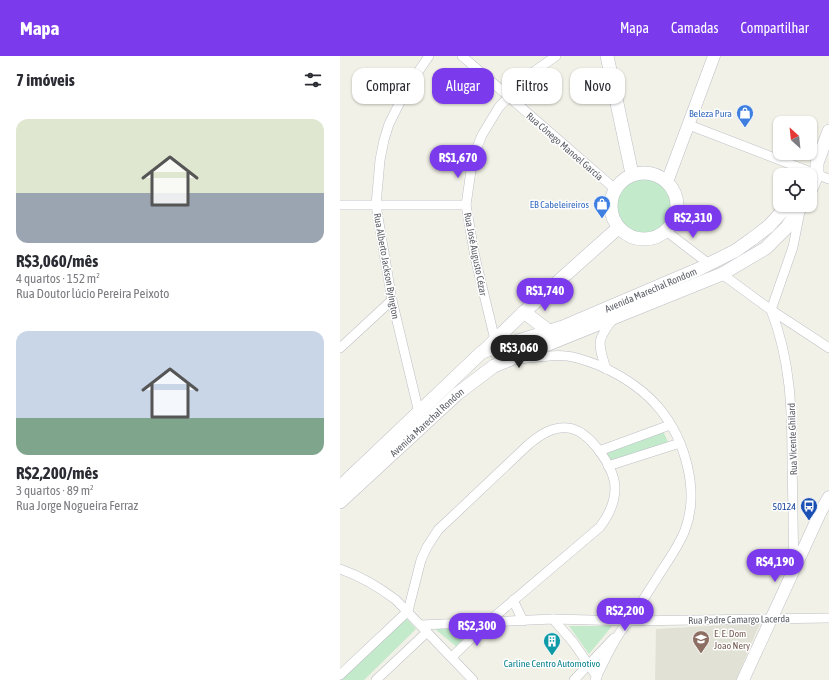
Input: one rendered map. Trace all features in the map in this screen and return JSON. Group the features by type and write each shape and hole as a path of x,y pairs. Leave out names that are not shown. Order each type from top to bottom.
{"main road":[{"path":"607,56 632,174"},
{"path":"817,170 829,131"},
{"path":"645,172 657,175 667,182 673,189 677,206 674,220 666,231 657,236 641,239 626,235 618,228 610,209 611,198 615,188 622,180 632,174 645,172"},
{"name":"Avenida Marechal Rondom","path":"340,486 482,352 550,332 576,322 709,264 735,251 788,212"},
{"name":"Avenida Marechal Rondon","path":"340,502 457,394 481,374 505,361 613,319 722,274 766,248 787,227 794,212"},
{"path":"482,352 524,312 618,228"},
{"path":"524,312 550,332"}],"street":[{"name":"Rua Alberto Jackson Byington","path":"419,413 392,300 376,206 380,160 389,124 407,88 429,56"},
{"name":"Rua Cônego Manoel Garcia","path":"462,56 502,91"},
{"name":"Rua José Augusto Cézar","path":"539,68 556,56"},
{"path":"667,182 714,56"},
{"name":"Rua José Augusto Cézar","path":"495,340 475,257 466,205 468,185 476,150 491,120 504,104"},
{"name":"Rua Cônego Manoel Garcia","path":"517,104 615,188"},
{"path":"689,125 803,168"},
{"path":"340,205 466,205"},
{"path":"771,310 793,247 796,212"},
{"path":"666,231 709,264"},
{"path":"722,274 771,310 829,348"},
{"path":"340,348 392,300"},
{"name":"Rua Vicente Ghilard","path":"771,310 778,327 790,384 794,571"},
{"path":"606,369 599,344 604,331 613,319"},
{"path":"505,361 544,356 562,356 576,358 606,369 639,390 664,414 680,443 688,466 691,500 689,519 685,531 629,621 619,634 596,678 573,642 553,620"},
{"path":"599,451 670,425"},
{"path":"340,675 408,611 421,560 426,547 438,530 529,444 557,428 566,427 575,429 583,434 599,451 608,466 615,486 612,508 600,527 513,600 452,657"},
{"path":"608,466 680,443"},
{"path":"743,680 829,497"},
{"path":"340,569 357,576 387,593 408,611 473,680"},
{"path":"513,600 523,620"},
{"name":"Rua Padre Camargo Lacerda","path":"424,628 523,620 629,621 829,618"},
{"path":"376,680 424,628"},
{"path":"575,680 598,653 619,634"}],"shaded area":[{"name":"E. E. Dom Joao Nery","path":"760,623 736,680 655,680 656,629"}],"green space":[{"path":"644,179 654,181 663,187 669,196 671,206 669,216 663,225 654,231 644,233 634,231 625,225 619,216 617,206 619,196 625,187 634,181"},
{"path":"662,429 669,444 611,462 605,449"},
{"path":"404,616 416,629 364,680 340,680 340,677"},
{"path":"569,626 612,626 589,654"},
{"path":"468,627 458,648 435,629"}],"place":[{"name":"Beleza Pura","path":"745,128"},
{"name":"EB Cabeleireiros","path":"602,219"},
{"name":"50124","path":"809,521"},
{"name":"E. E. Dom Joao Nery","path":"701,654"},
{"name":"Carline Centro Automotivo","path":"552,656"}]}
